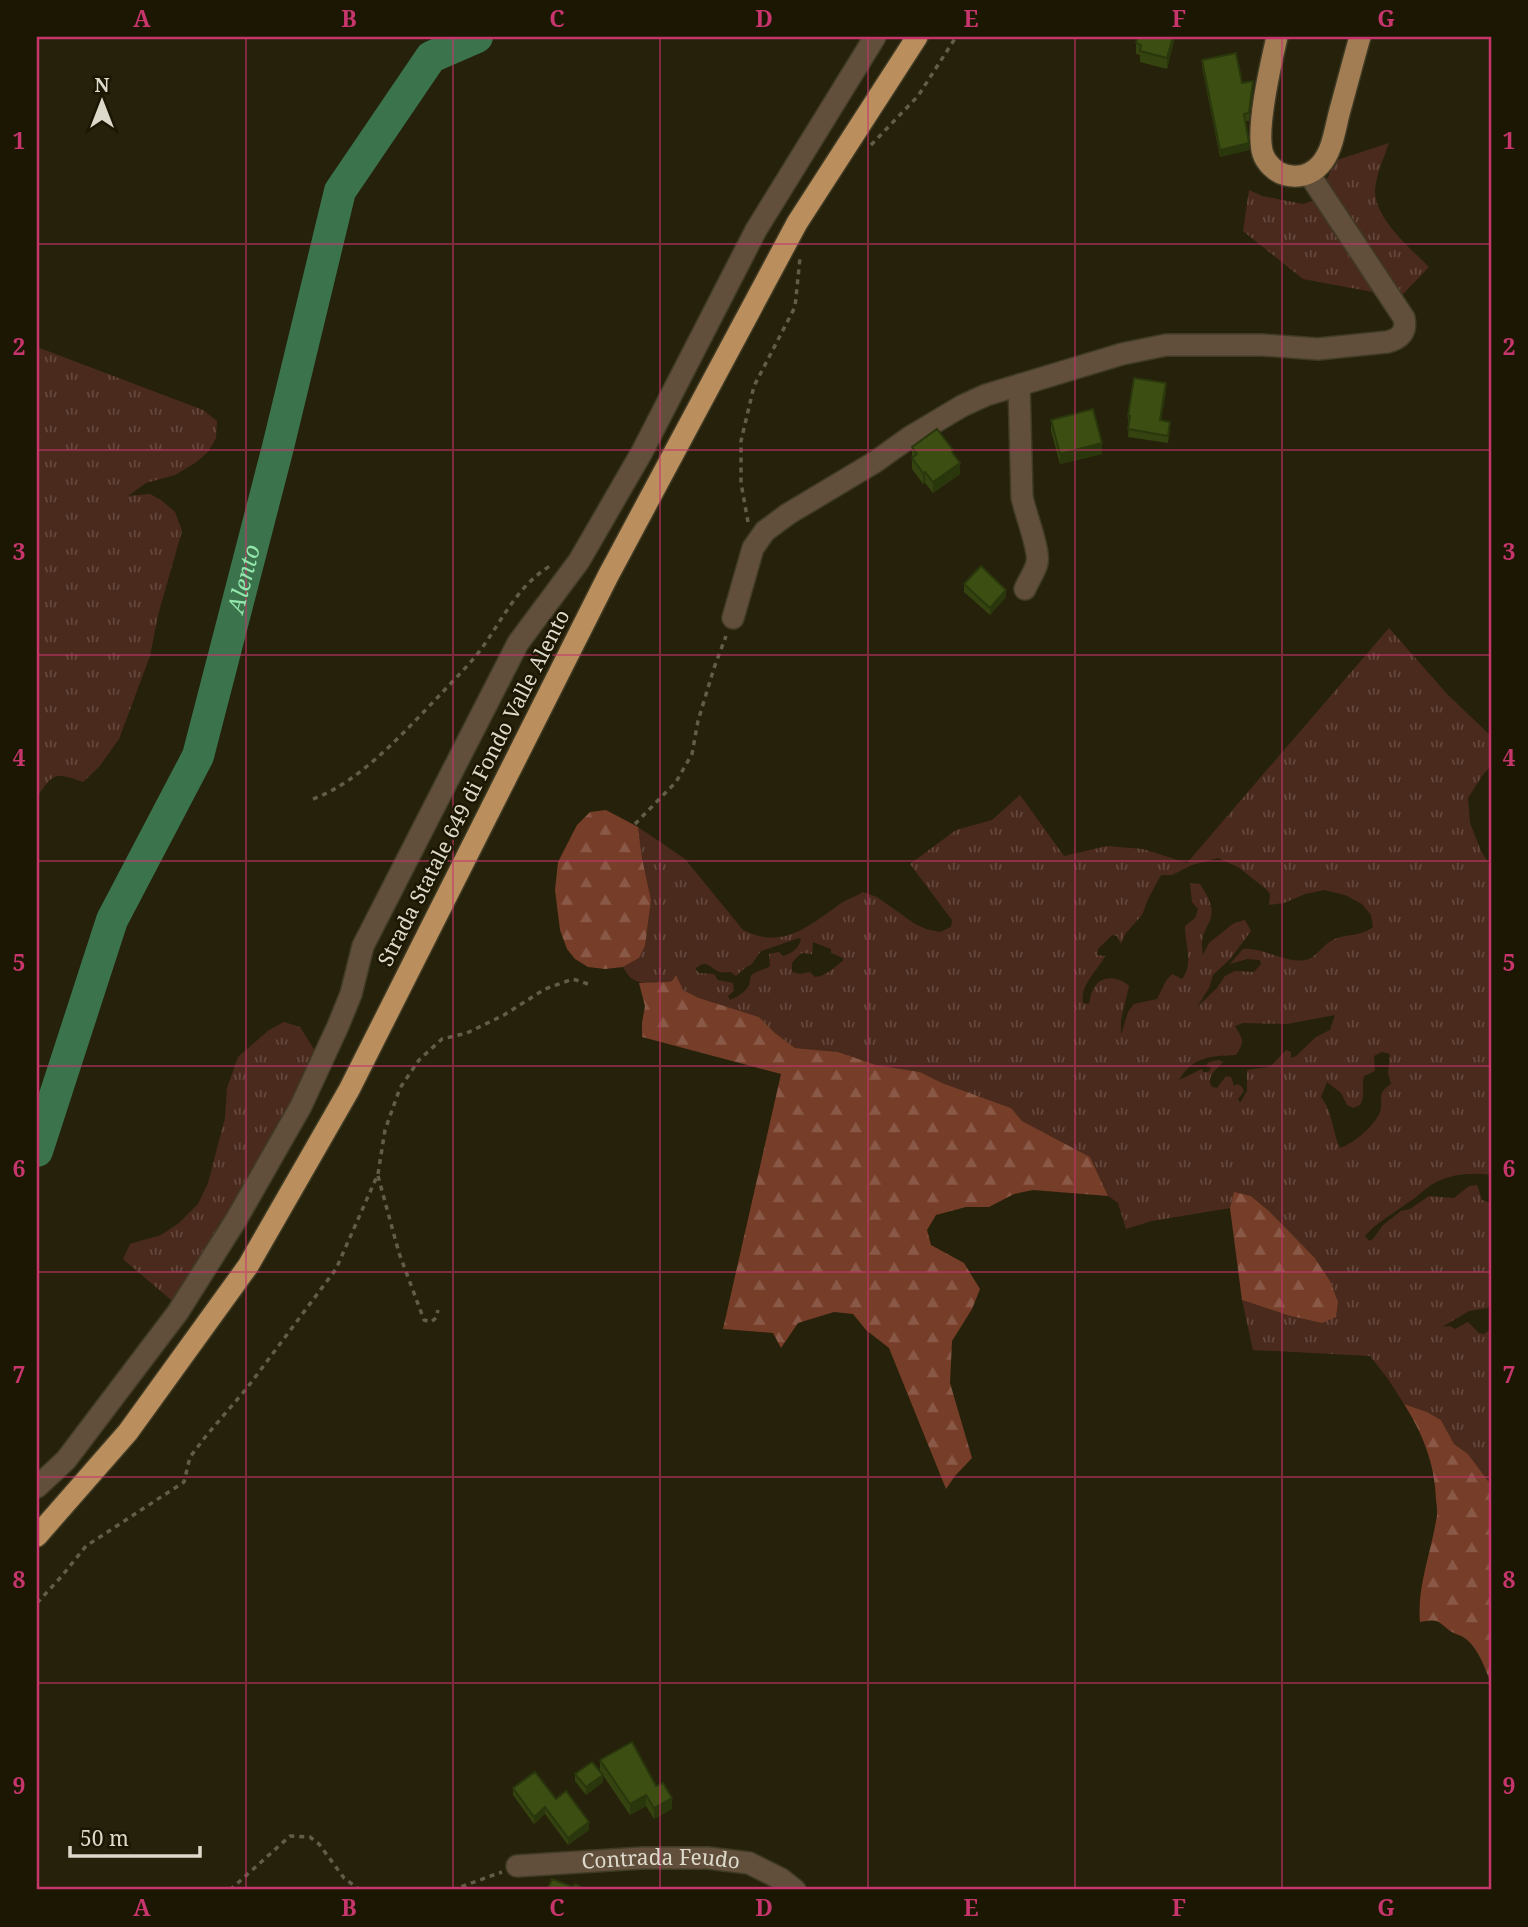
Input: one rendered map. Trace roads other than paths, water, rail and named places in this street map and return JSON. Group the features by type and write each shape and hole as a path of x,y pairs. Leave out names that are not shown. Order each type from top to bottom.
{"highway":[{"name":"Strada Statale 649 di Fondo Valle Alento","path":"37,1536 128,1432 248,1266 349,1090 608,576 797,223 917,37"}],"main road":[{"path":"1276,37 1265,95 1261,140 1262,153 1267,163 1285,176 1309,174 1319,166 1331,146 1360,37"}],"street":[{"path":"37,1487 66,1460 178,1312 236,1220 300,1106 351,994 363,946 518,643 579,561 642,452 755,230 875,37"},
{"path":"733,618 753,548 765,531 910,437 986,395 1122,355 1166,345 1262,345 1318,349 1397,340 1405,331 1404,318 1309,174"},
{"path":"1018,385 1022,497 1037,548 1037,562 1025,589"},
{"name":"Contrada Feudo","path":"517,1866 642,1858 708,1858 749,1863 781,1879 795,1890"}],"waterway":[{"name":"Alento","path":"37,1151 112,920 198,756 278,447 340,191 431,57 477,37"}]}
